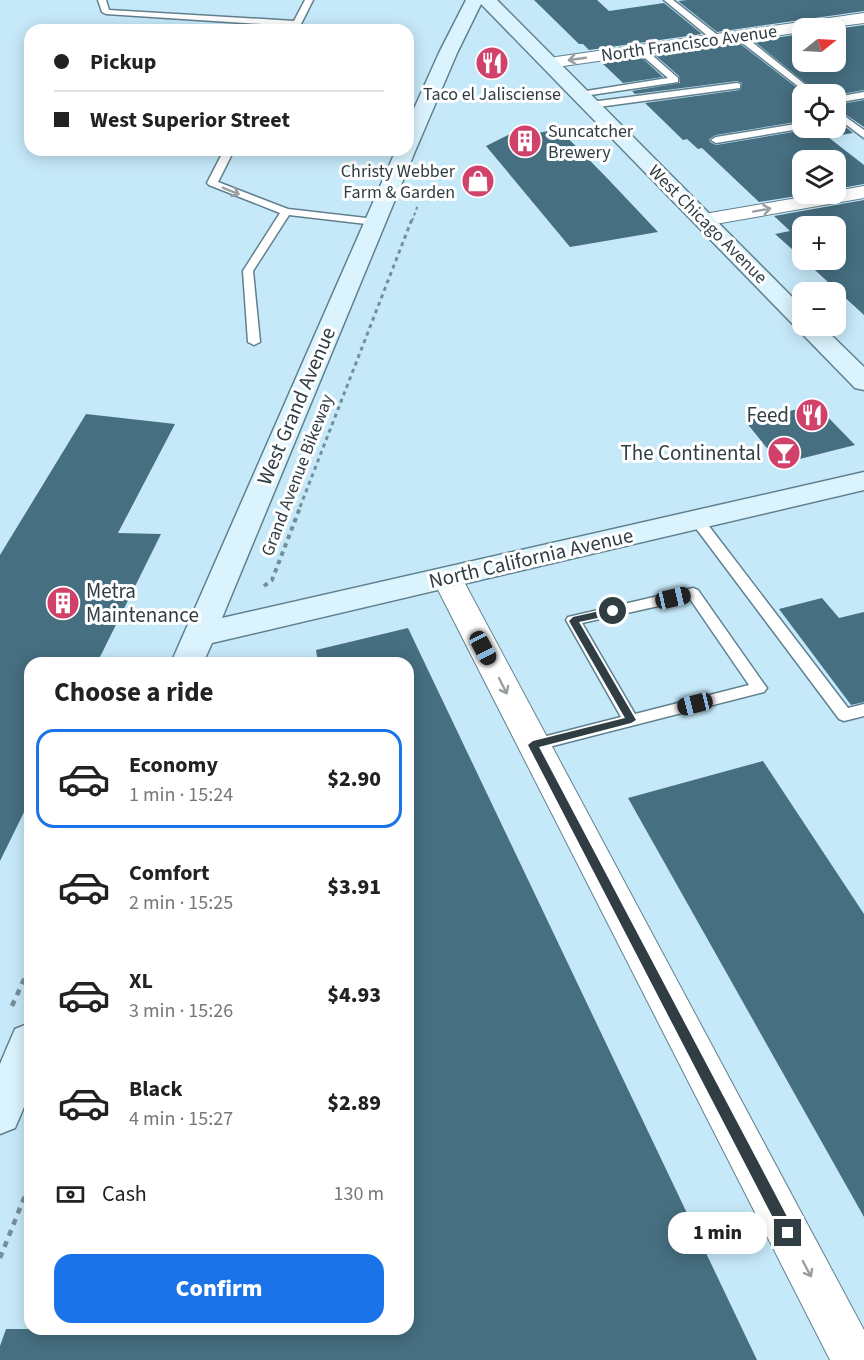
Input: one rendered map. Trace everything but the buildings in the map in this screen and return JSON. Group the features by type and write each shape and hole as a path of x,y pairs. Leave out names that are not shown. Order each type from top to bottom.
{"main road":[{"path":"414,132 448,53 475,0"},
{"name":"West Chicago Avenue","path":"487,0 792,310"},
{"name":"West Grand Avenue","path":"193,649 403,156"},
{"path":"818,336 864,382"},
{"name":"North California Avenue","path":"193,649 447,578 864,481"},
{"path":"0,1114 19,1028"}],"street":[{"name":"North Francisco Avenue","path":"549,63 864,18"},
{"path":"704,220 864,192"},
{"path":"447,578 855,1360"}],"lane":[{"path":"102,0 106,12 257,24"},
{"path":"297,24 309,0"},
{"path":"668,0 717,39"},
{"path":"739,36 800,84"},
{"path":"585,100 675,80 641,50"},
{"path":"585,100 737,86"},
{"path":"846,99 864,96"},
{"path":"846,124 864,135"},
{"path":"716,140 792,128"},
{"path":"226,156 212,183 286,212 375,222"},
{"path":"254,342 248,271 286,212"},
{"path":"697,520 844,715 864,710"},
{"path":"533,745 759,688 693,593 573,621 631,720"}],"path":[{"name":"Grand Avenue Bikeway","path":"272,580 420,202"},
{"path":"19,1028 24,1000"},
{"path":"0,1258 24,1198"}],"place":[{"name":"Taco el Jalisciense","path":"492,63"},
{"name":"Suncatcher Brewery","path":"525,141"},
{"name":"Christy Webber Farm & Garden","path":"478,181"},
{"name":"Feed","path":"812,415"},
{"name":"The Continental","path":"784,453"},
{"name":"Metra Maintenance","path":"63,603"}],"route":[{"path":"613,611 573,621 631,720 533,745 788,1233"}]}
